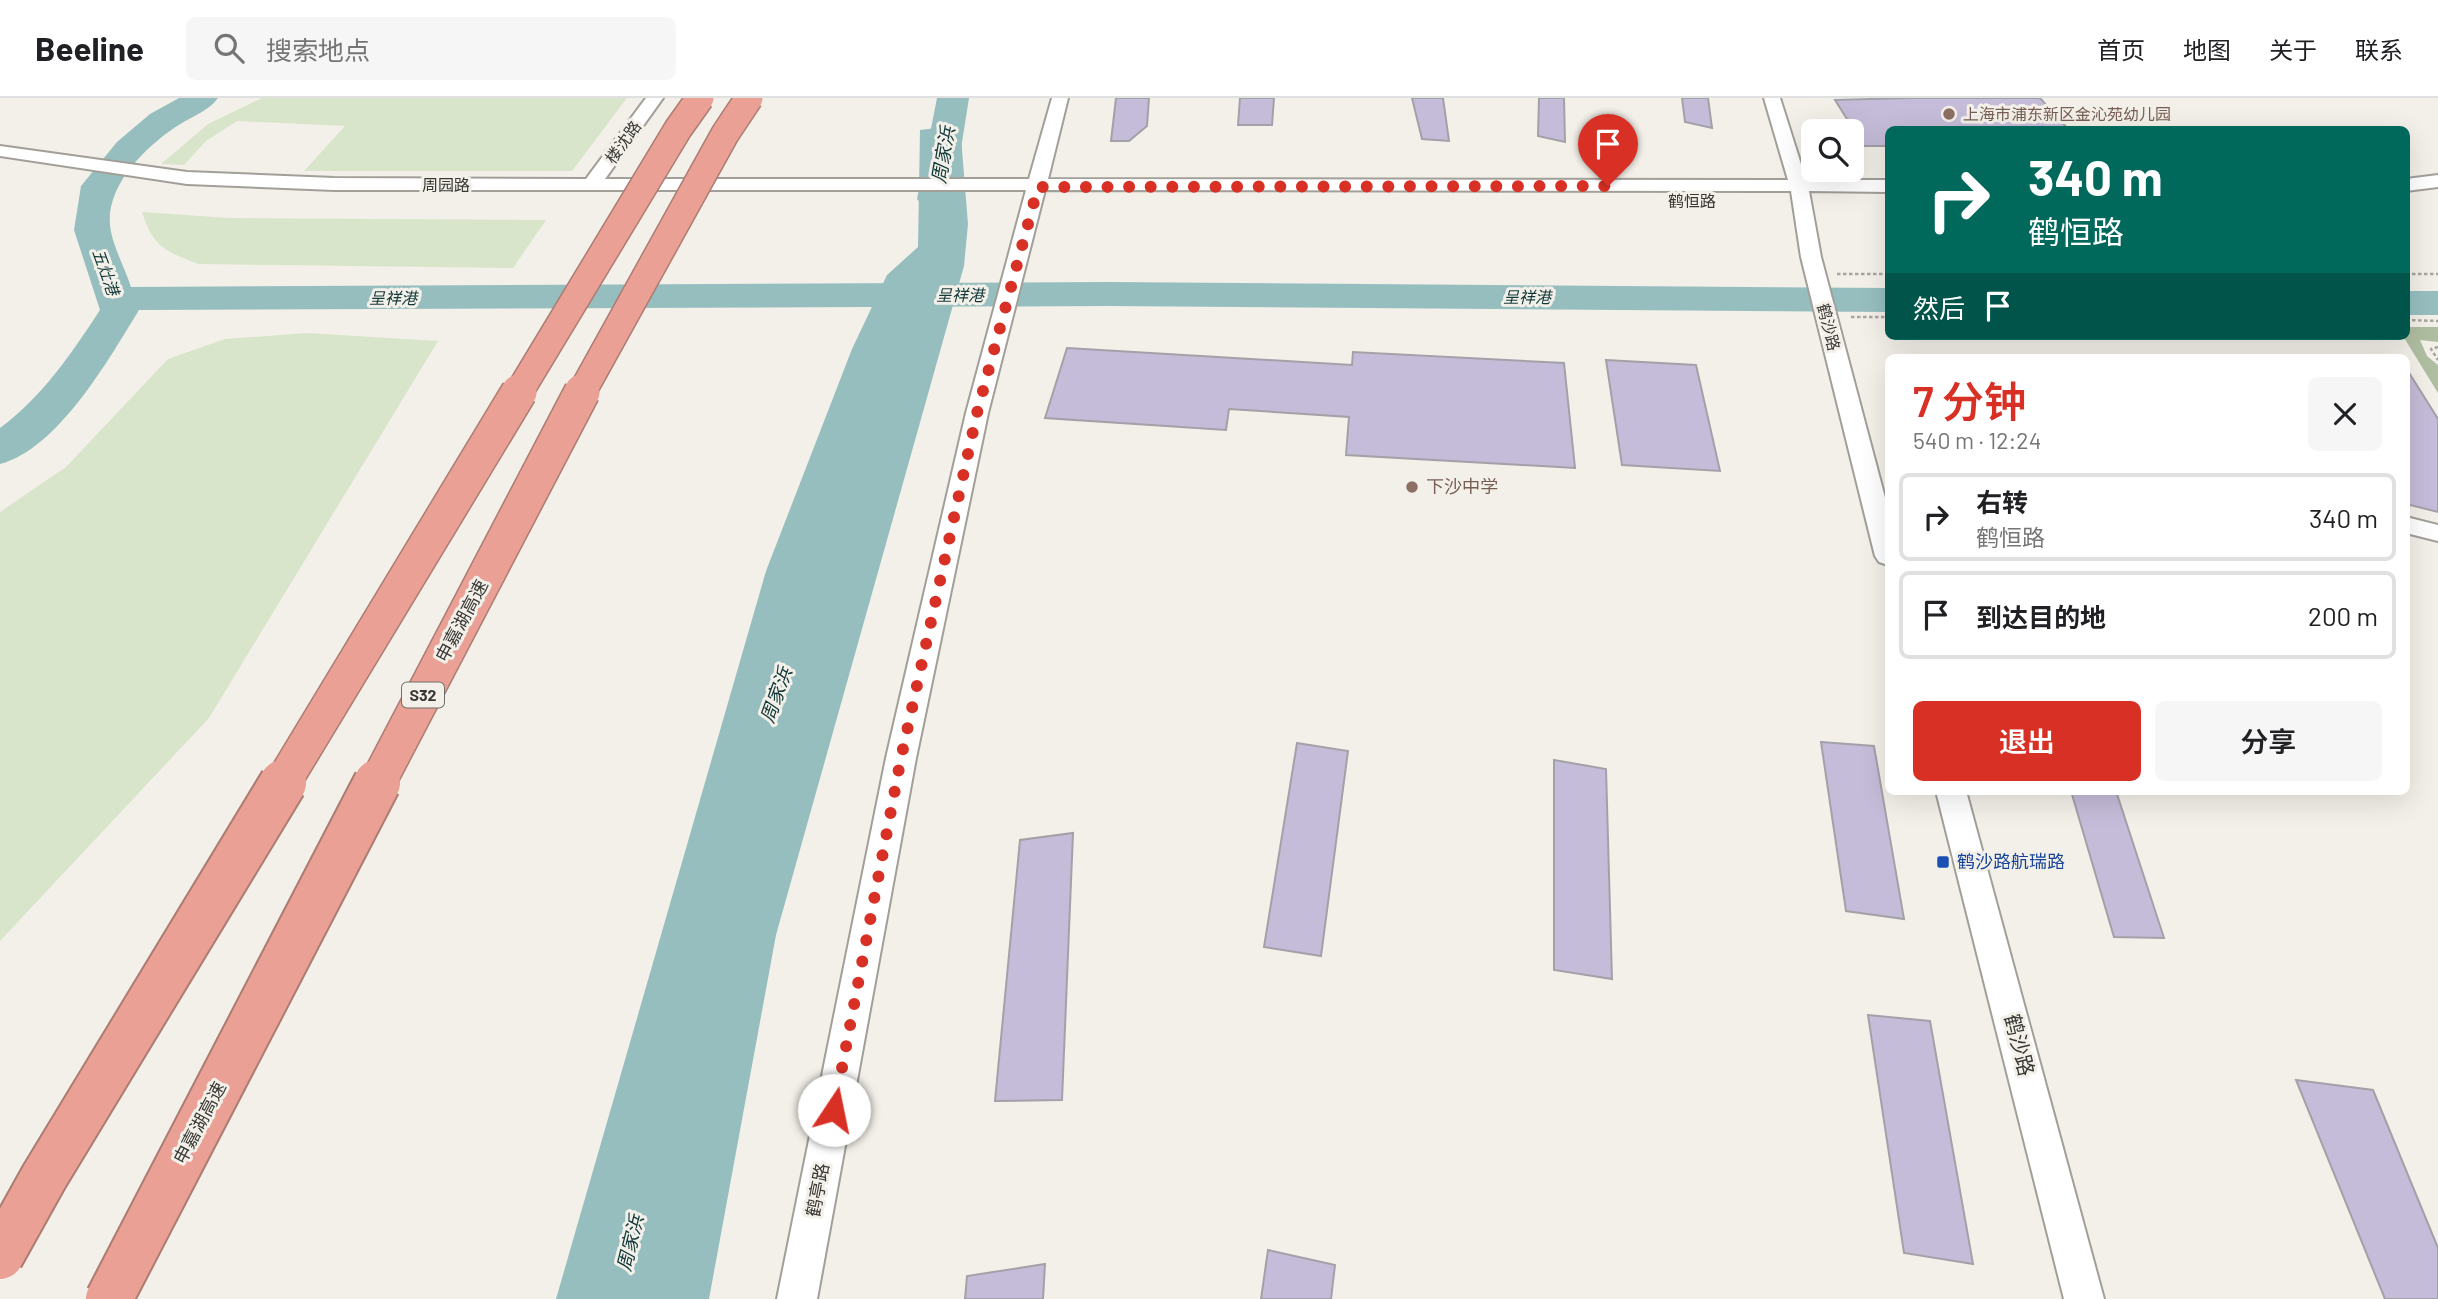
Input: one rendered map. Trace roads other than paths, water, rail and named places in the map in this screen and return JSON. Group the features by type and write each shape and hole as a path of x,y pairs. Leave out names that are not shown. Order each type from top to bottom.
{"highway":[{"path":"0,1256 44,1177 496,427 678,129 700,98"},
{"name":"申嘉湖高速","path":"109,1299 556,439 725,134 749,98"}],"street":[{"name":"楼沈路","path":"591,185 655,98"},
{"name":"鹤亭路","path":"797,1299 901,758 977,413 1060,98"},
{"name":"鹤沙路","path":"1772,98 1800,193 1813,265 1885,543"},
{"path":"0,151 58,168"},
{"path":"0,166 58,168 153,181"},
{"path":"2410,169 2438,167"},
{"name":"周园路","path":"153,181 591,185 893,192"},
{"name":"周园路","path":"153,181 248,194 893,192"},
{"path":"2410,184 2438,181"},
{"name":"鹤恒路","path":"893,192 1800,193 1885,186"},
{"name":"鹤恒路","path":"1800,193 1885,201"},
{"path":"1862,453 1885,455"},
{"path":"2410,526 2438,533"},
{"name":"鹤沙路","path":"1952,795 2084,1299"}],"water":[{"path":"960,125 968,224 964,266 776,935 709,1299 556,1299 766,571 852,349 887,275 918,247 920,130"}],"waterway":[{"name":"五灶港","path":"116,299 92,230 98,186 129,149 162,121 202,98"},
{"name":"周家浜","path":"935,199 953,98"},
{"name":"呈祥港","path":"116,299 1108,294 1885,300"},
{"name":"五灶港","path":"0,450 32,425 74,381 120,310 116,299"},
{"name":"呈祥港","path":"2410,303 2438,303"}],"place":[{"name":"上海市浦东新区金沁苑幼儿园","path":"1949,114"},
{"name":"下沙中学","path":"1412,487"},
{"name":"鹤沙路航瑞路","path":"1943,862"}]}
